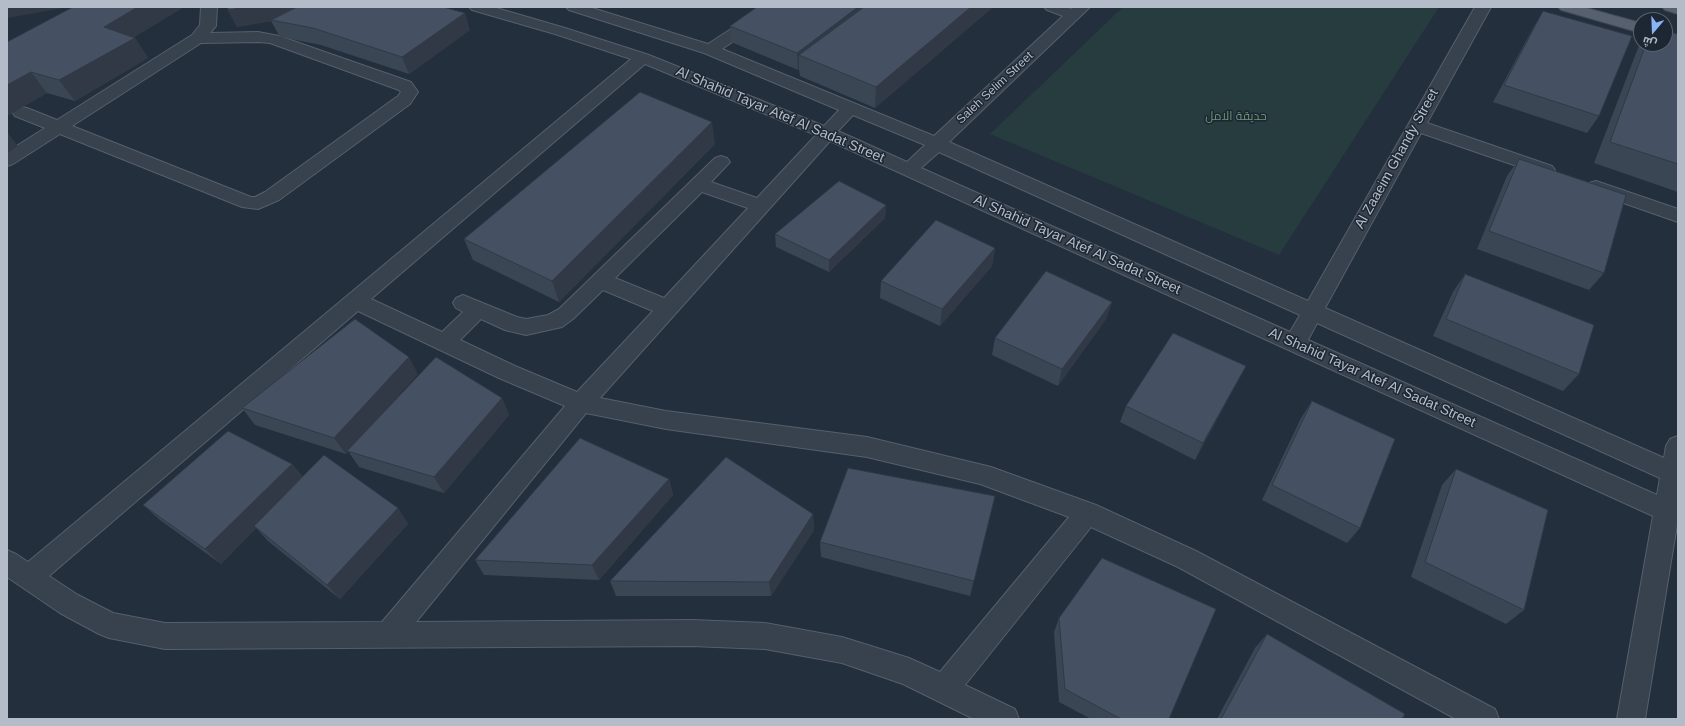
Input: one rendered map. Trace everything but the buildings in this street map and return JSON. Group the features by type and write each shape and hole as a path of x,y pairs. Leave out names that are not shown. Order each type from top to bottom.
{"main road":[{"path":"1566,7 1633,26"},
{"path":"1670,7 1678,9"}],"street":[{"path":"7,160 198,38 208,26 209,7"},
{"name":"Al Shahid Tayar Atef Al Sadat Street","path":"477,7 560,31 643,58 695,78 909,170 1666,510"},
{"path":"574,7 710,50 937,144 1675,474"},
{"path":"710,50 775,7"},
{"path":"1052,7 1078,11"},
{"name":"Al Zaaeim Ghandy Street","path":"1295,343 1483,7"},
{"name":"Saleh Selim Street","path":"909,170 1078,11"},
{"path":"20,112 249,203 258,202 272,196 404,100 410,92 405,86 273,39 258,37 198,38"},
{"path":"29,577 643,58"},
{"path":"389,634 581,403 850,108"},
{"path":"1416,125 1558,174"},
{"path":"445,342 471,306 513,324 526,327 540,326 554,321 566,314 721,162"},
{"path":"1581,182 1678,216"},
{"path":"699,184 760,206"},
{"path":"601,280 667,308"},
{"path":"356,301 507,372 581,403 666,420 868,447 982,474 1087,513 1187,559 1485,719"},
{"path":"1631,719 1666,510 1675,474 1678,446"},
{"path":"945,688 1087,513"},
{"path":"7,562 69,604 108,625 165,636 692,633 765,636 842,650 909,672 945,688 1005,719"}],"green space":[{"name":"حديقة الامل","path":"1123,7 1439,7 1279,255 990,134"}]}
